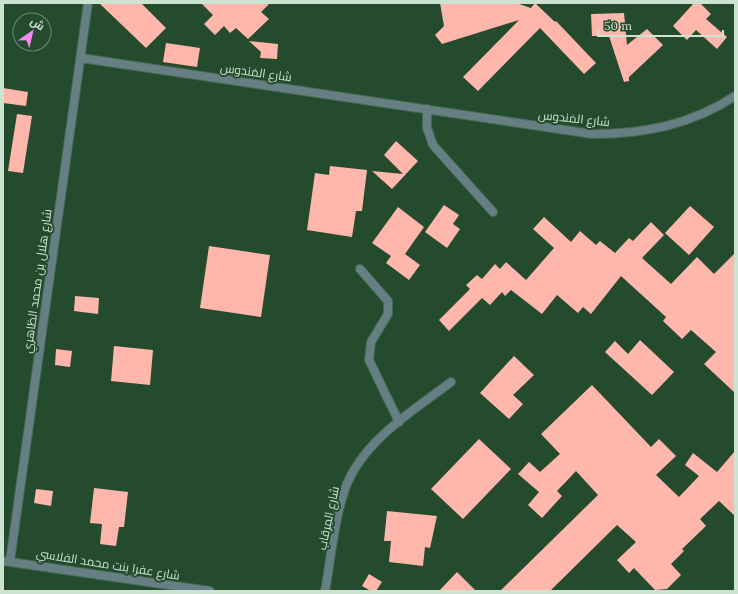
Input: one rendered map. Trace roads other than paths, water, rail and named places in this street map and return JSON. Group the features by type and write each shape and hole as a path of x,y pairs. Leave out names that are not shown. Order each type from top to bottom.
{"street":[{"name":"شارع هلال بن محمد الظاهري","path":"6,561 88,3"},
{"name":"شارع المَندوس","path":"81,58 592,134 619,134 646,131 673,125 699,116 735,96"},
{"path":"427,109 427,128 434,145 493,212"},
{"path":"360,270 388,301 388,314 372,342 369,360 399,422"},
{"name":"شارع المِرقاب","path":"325,591 345,489 351,474 369,449 399,422 451,382"},
{"name":"شارع عفرا بنت محمد الفلاسي","path":"6,561 210,591"}]}
